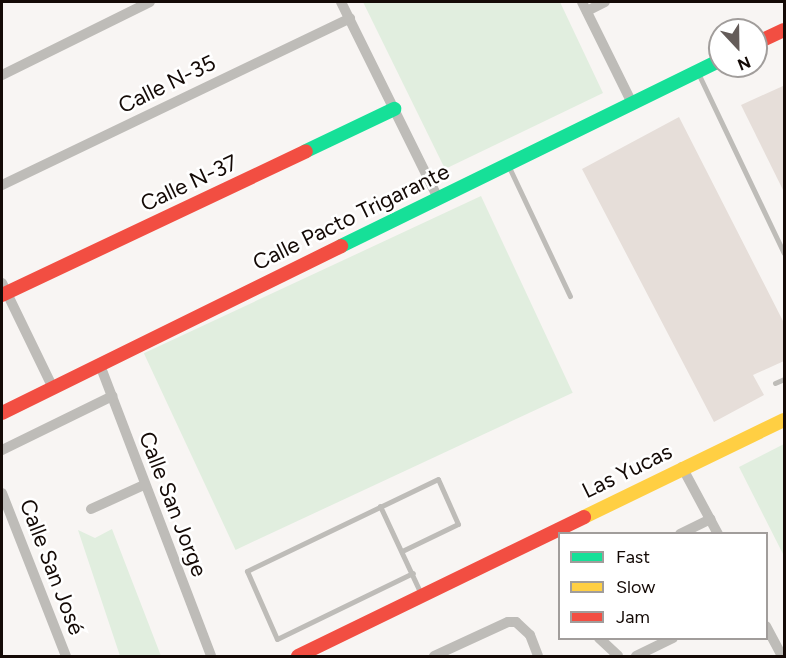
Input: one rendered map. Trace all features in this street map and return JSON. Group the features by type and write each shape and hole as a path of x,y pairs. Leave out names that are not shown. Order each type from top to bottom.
{"street":[{"path":"2,75 150,2"},
{"path":"342,2 438,198"},
{"path":"606,2 584,6 632,103"},
{"name":"Calle N-35","path":"2,185 350,18"},
{"path":"768,37 784,30"},
{"name":"Calle Pacto Trigarante","path":"2,413 708,66"},
{"name":"Calle N-37","path":"3,290 394,109"},
{"path":"3,290 53,388"},
{"name":"Calle San Jorge","path":"100,365 211,657"},
{"path":"2,450 112,396"},
{"name":"Las Yucas","path":"298,657 682,467 784,420"},
{"path":"682,467 717,532"},
{"path":"91,509 144,485"},
{"name":"Calle San José","path":"2,493 66,657"},
{"path":"684,532 711,519"},
{"path":"434,657 508,622 524,627 538,657"},
{"path":"768,630 782,657"},
{"path":"600,640 618,657"},
{"path":"636,657 671,640"}],"lane":[{"path":"698,71 784,253"},
{"path":"508,164 570,296"},
{"path":"775,383 784,379"},
{"path":"402,551 458,524 438,479 247,571 277,639 412,573"},
{"path":"380,506 422,596"}],"green space":[{"path":"363,2 560,2 603,93 445,169"},
{"path":"481,196 573,393 236,550 144,353"},
{"path":"784,444 784,556 739,467"},
{"path":"112,529 161,656 120,656 78,530 95,538"}],"building":[{"path":"783,86 784,90 784,192 741,105"},
{"path":"679,117 784,323 784,361 753,375 764,395 714,422 582,169"}],"traffic: fast":[{"path":"341,246 708,66"},
{"path":"306,151 394,109"}],"traffic: slow":[{"path":"584,517 784,420"}],"traffic: jam":[{"path":"768,37 784,30"},
{"path":"2,295 306,151"},
{"path":"2,413 341,246"},
{"path":"298,656 584,517"}]}
